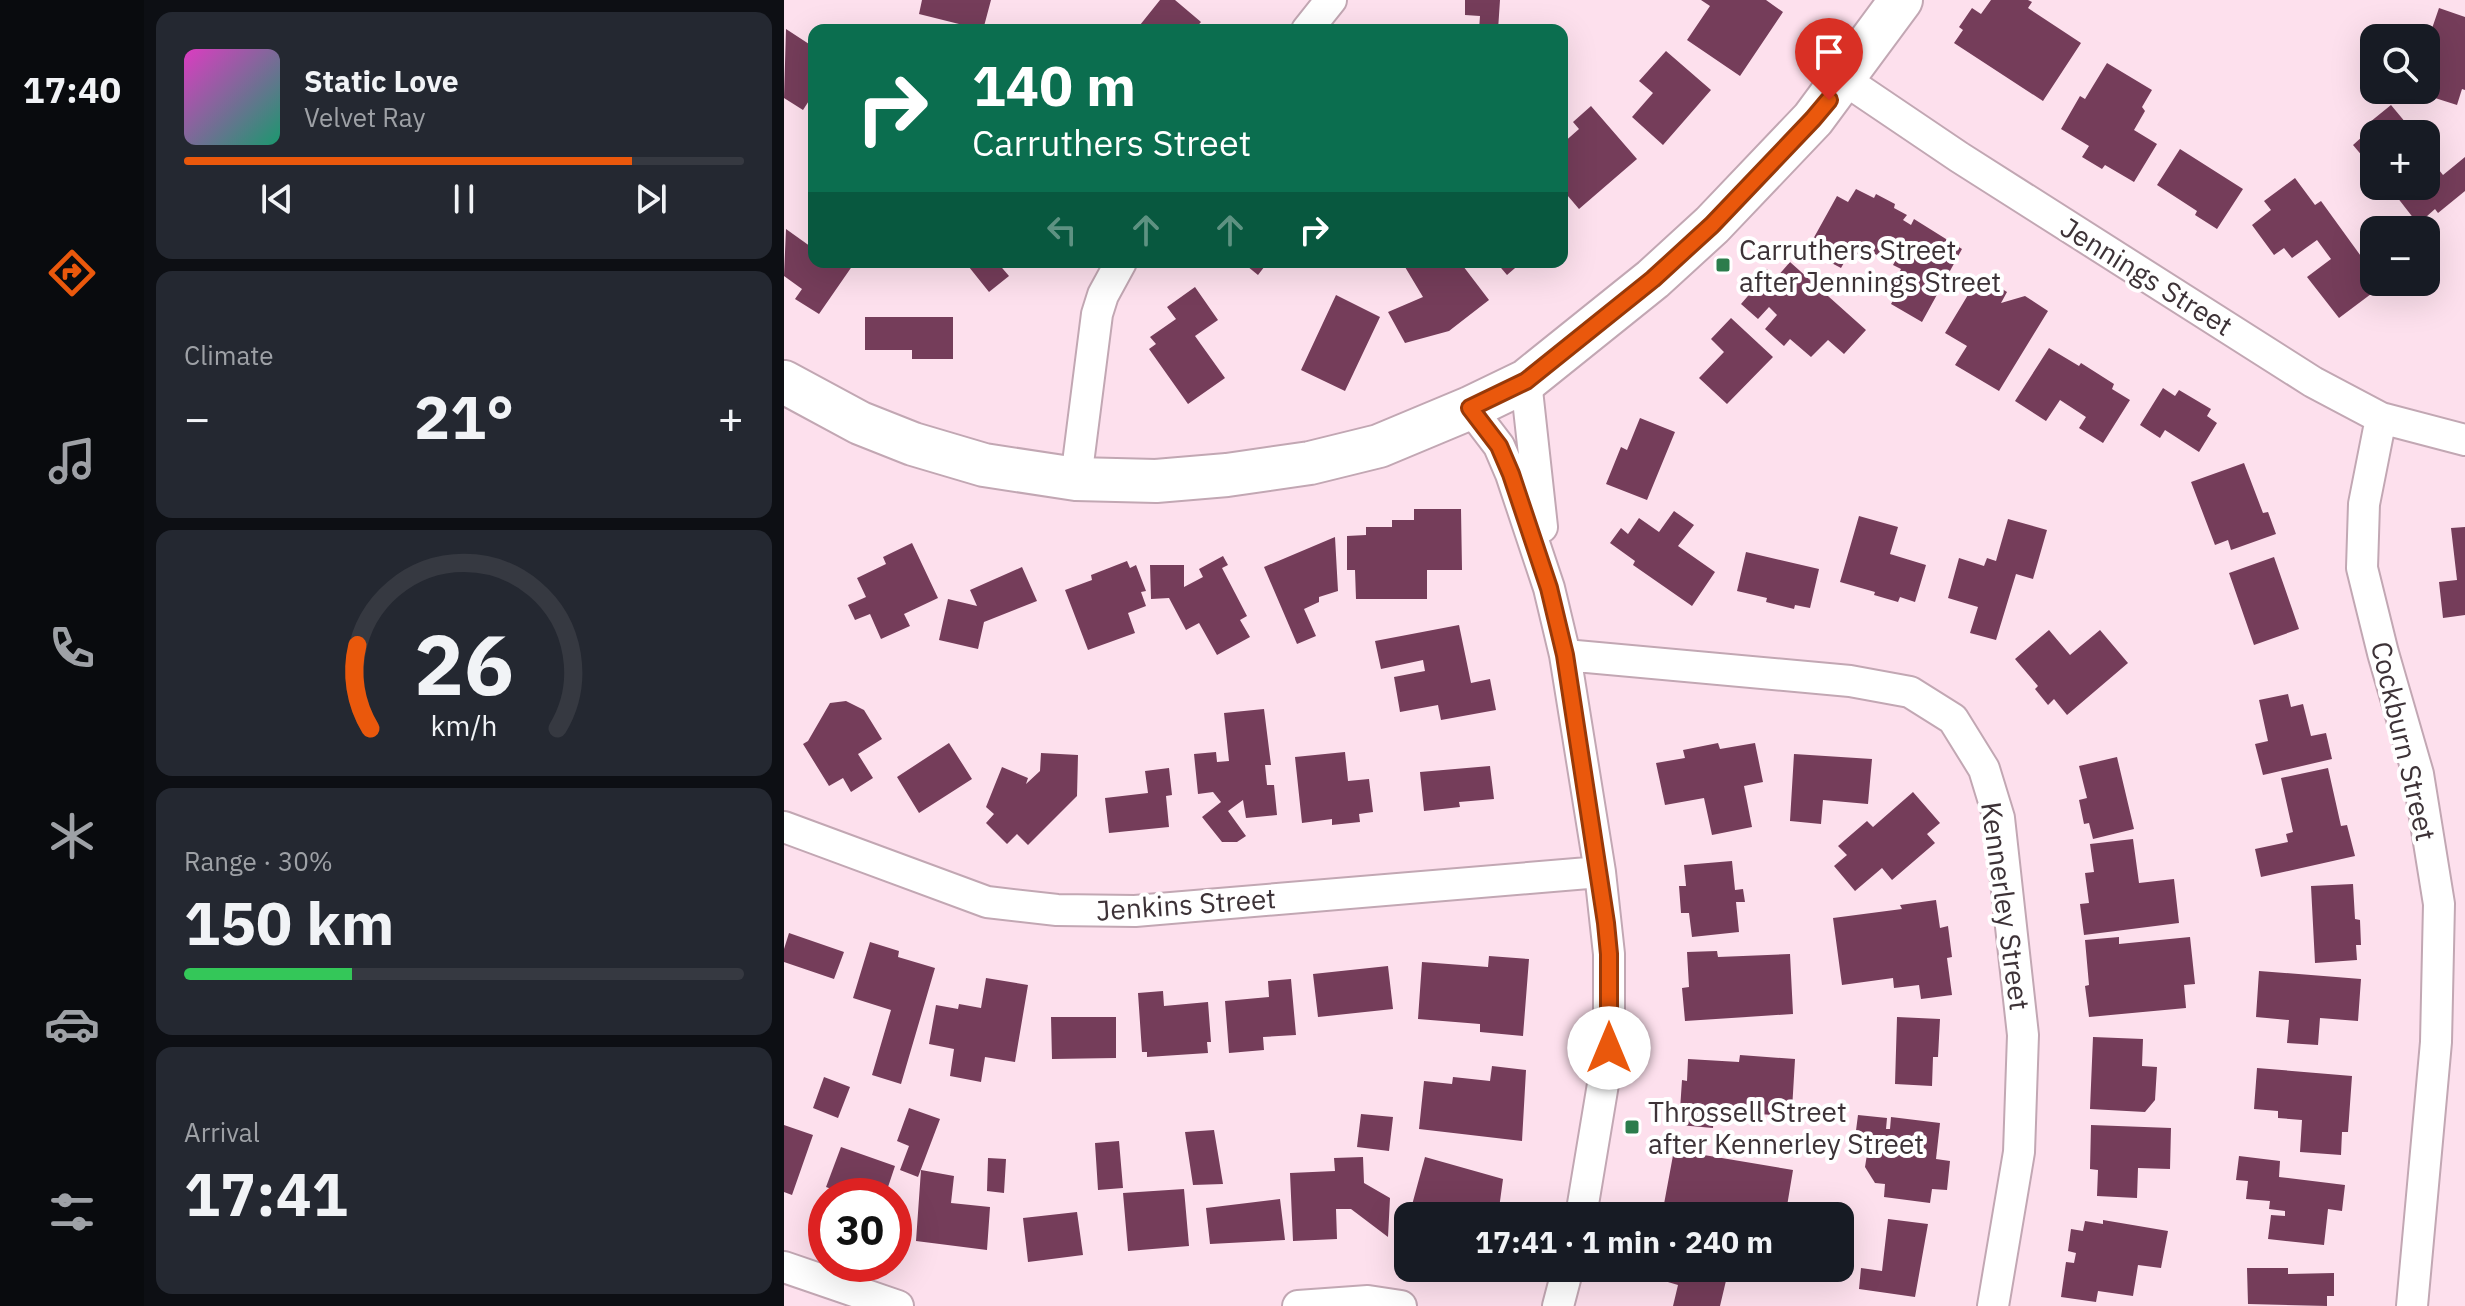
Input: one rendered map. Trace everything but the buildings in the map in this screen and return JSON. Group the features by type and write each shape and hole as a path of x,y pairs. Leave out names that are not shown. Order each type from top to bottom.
{"main road":[{"path":"784,382 860,423 913,444 984,465 1076,479 1156,481 1227,475 1310,463 1379,446 1526,381 1606,318 1712,225 1813,119 1845,80 1901,0"}],"street":[{"path":"1312,24 1331,0"},
{"name":"Jennings Street","path":"1845,80 1933,141 2313,382 2381,418 2465,440"},
{"path":"1076,479 1097,314 1118,268"},
{"path":"1526,381 1549,588"},
{"path":"1470,408 1499,446 1549,588 1565,655 1600,872 1609,954 1609,1048 1583,1202"},
{"name":"Cockburn Street","path":"2381,418 2364,504 2362,568 2418,774 2439,904 2436,1042 2412,1306"},
{"name":"Kennerley Street","path":"1565,655 1850,681 1910,692 1953,719 1984,769 1999,818 2023,1035 2019,1152 1993,1306"},
{"name":"Jenkins Street","path":"784,827 987,902 1057,910 1135,911 1600,872"},
{"path":"784,1267 898,1306"},
{"path":"1558,1306 1564,1282"},
{"path":"1298,1306 1368,1301 1401,1306"}],"place":[{"name":"Carruthers Street after Jennings Street","path":"1723,265"},
{"name":"Throssell Street after Kennerley Street","path":"1632,1127"}],"route":[{"path":"1609,1048 1606,923 1565,655 1549,588 1511,474 1499,446 1470,408 1526,381 1653,279 1712,225 1829,100"}]}
